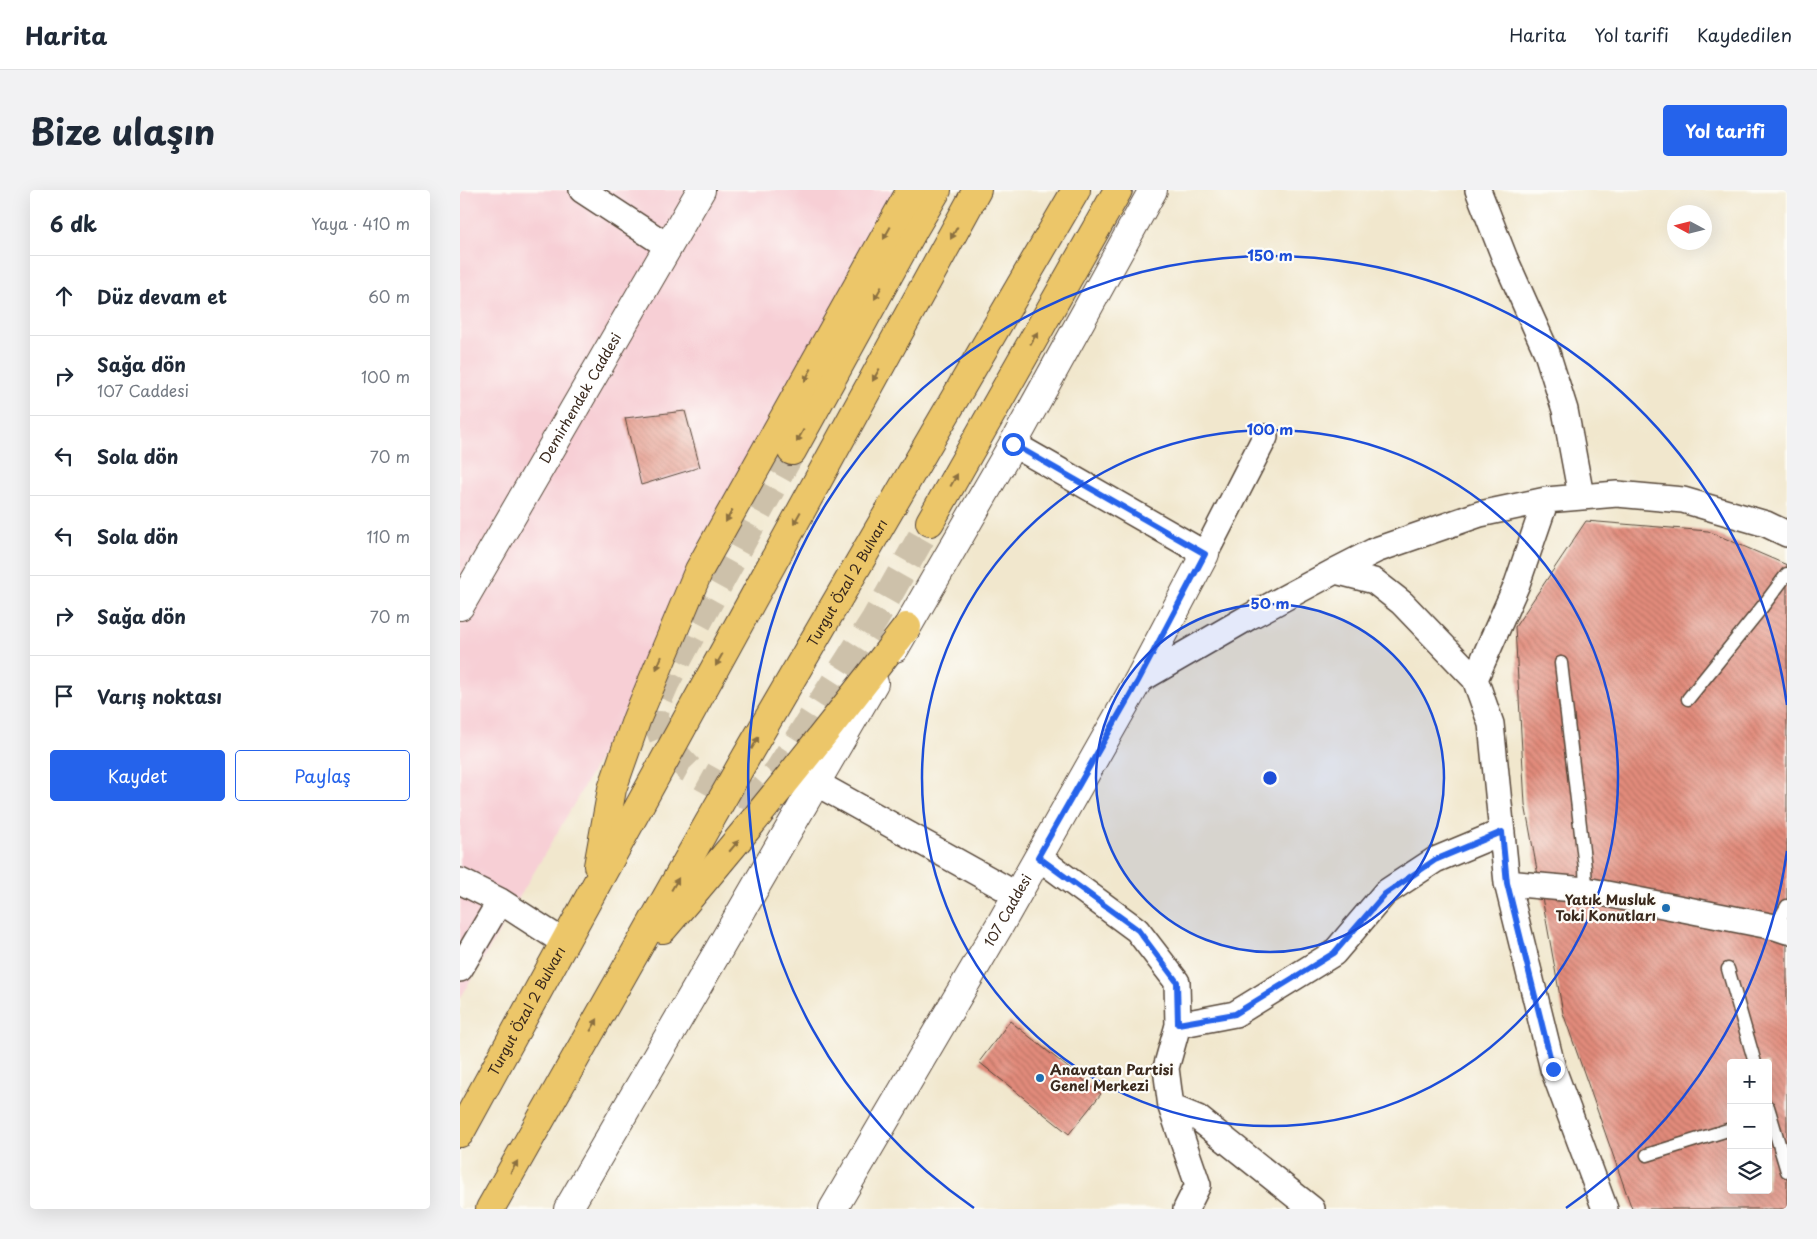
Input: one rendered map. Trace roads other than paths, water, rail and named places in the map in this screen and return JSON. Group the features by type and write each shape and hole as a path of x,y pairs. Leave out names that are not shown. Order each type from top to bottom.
{"highway":[{"name":"Turgut Özal 2 Bulvarı","path":"594,889 612,789 636,718 699,570 911,190"},
{"path":"792,451 937,190"},
{"name":"Turgut Özal 2 Bulvarı","path":"460,1133 977,190"},
{"name":"Turgut Özal 2 Bulvarı","path":"490,1209 751,748 1076,190"},
{"path":"930,522 1118,190"},
{"name":"Turgut Özal 2 Bulvarı","path":"622,976 738,842 836,720 907,627"}],"street":[{"path":"582,190 669,247"},
{"name":"Demirhendek Caddesi","path":"460,606 701,190"},
{"path":"568,1209 1013,444 1153,190"},
{"path":"1478,190 1505,259 1547,353 1565,410 1581,496"},
{"path":"1013,444 1205,554 1265,437"},
{"path":"1138,681 1249,617 1376,550 1480,514 1546,500 1617,494 1684,500 1766,524 1787,534"},
{"path":"1475,679 1517,584 1546,500"},
{"name":"107 Caddesi","path":"833,1209 1017,895 1138,681 1205,554"},
{"path":"1335,571 1374,581 1402,602 1475,679 1491,724 1507,883 1553,1069 1602,1207"},
{"path":"816,783 1017,895"},
{"path":"1178,1024 1235,1014 1334,953 1385,894 1392,889 1435,860 1502,832"},
{"path":"1038,857 1138,930 1177,982 1178,1024 1166,1068 1171,1107 1198,1185 1186,1209"},
{"path":"460,881 500,902 565,943"},
{"path":"1507,883 1586,890 1781,929"},
{"path":"460,969 500,902"},
{"path":"1171,1107 1198,1118 1312,1209"}],"lane":[{"path":"1688,699 1787,574"},
{"path":"1561,663 1586,890"},
{"path":"1781,929 1787,906"},
{"path":"1728,969 1754,1059"},
{"path":"1772,1124 1787,1171"},
{"path":"1647,1155 1727,1130"}],"tunnel":[{"path":"792,451 666,682 656,705 655,718 666,745 689,769 716,784 735,792 751,795 760,791 778,771 875,619 930,522"}],"place":[{"name":"Yatık Musluk Toki Konutları","path":"1666,908"},
{"name":"Anavatan Partisi Genel Merkezi","path":"1040,1078"}]}
